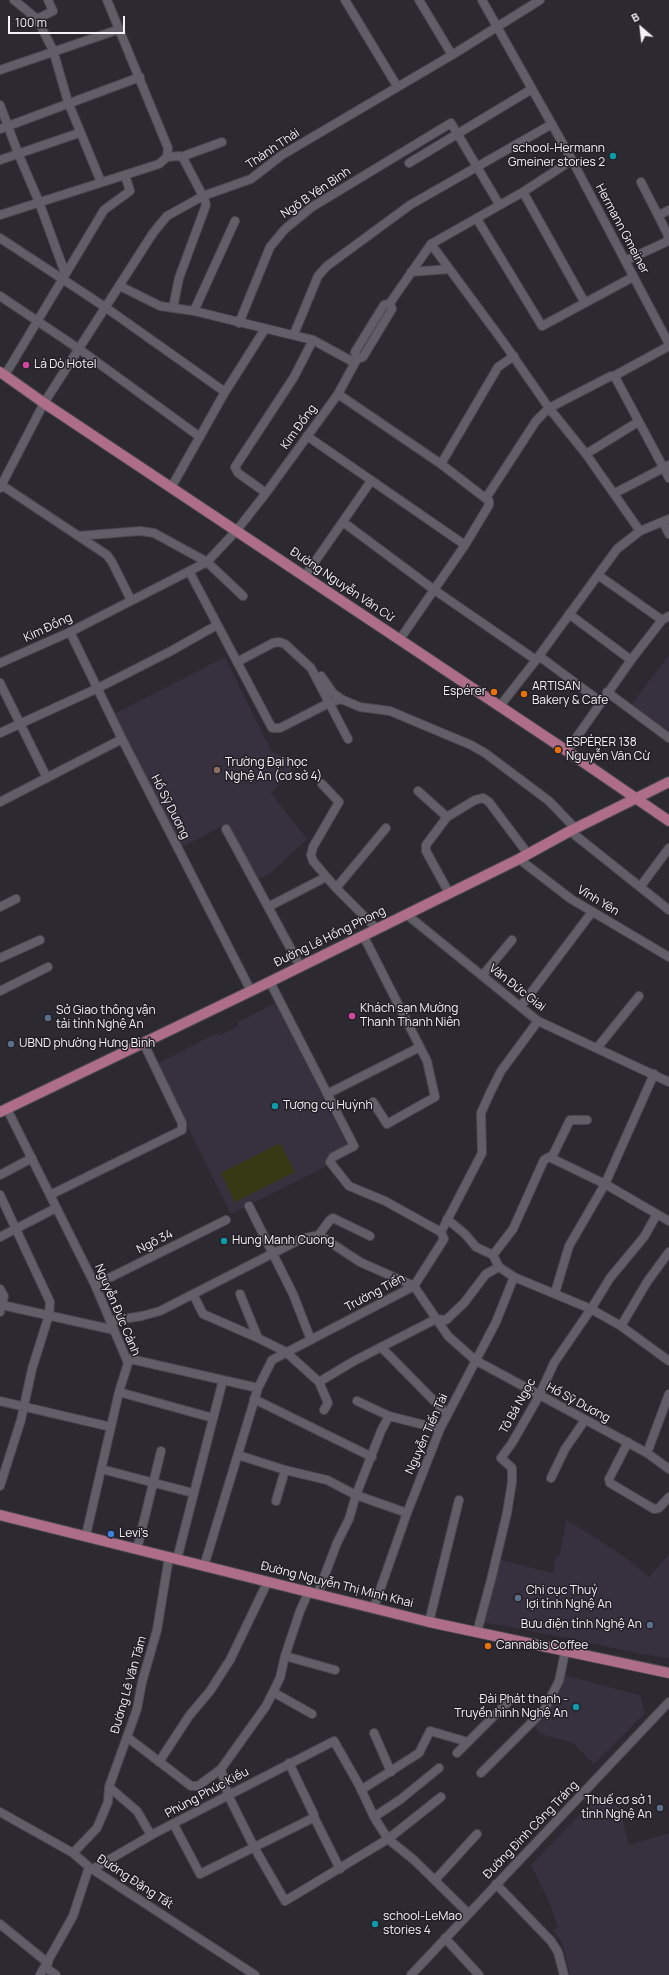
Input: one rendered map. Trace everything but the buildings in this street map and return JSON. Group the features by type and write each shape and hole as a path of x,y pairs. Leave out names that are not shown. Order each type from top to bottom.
{"main road":[{"name":"Đường Nguyễn Văn Cừ","path":"3,374 44,403 172,486 568,751 669,821"},
{"name":"Đường Lê Hồng Phong","path":"3,1110 270,982 669,782"},
{"name":"Đường Nguyễn Thị Minh Khai","path":"0,1515 86,1535 429,1622 669,1673"}],"street":[{"path":"14,0 37,18 53,50 68,102 101,182"},
{"path":"37,18 53,12 48,0"},
{"path":"107,0 168,148 167,157"},
{"path":"345,0 397,86"},
{"path":"419,0 452,55"},
{"name":"Hermann Gmeiner","path":"482,0 572,160 669,345"},
{"name":"Thành Thái","path":"1,486 44,403 153,233 167,216 203,196 251,179 282,155 452,55 540,0"},
{"path":"0,70 53,50 120,29"},
{"path":"0,129 68,102 140,77"},
{"path":"408,163 532,89"},
{"path":"0,105 18,153 39,202 63,276"},
{"name":"Ngõ B Yên Bình","path":"239,323 270,247 285,229 312,207 451,123 458,133"},
{"path":"294,334 318,276 327,266 410,205 552,124"},
{"path":"0,160 80,132"},
{"path":"458,133 499,204"},
{"path":"0,214 159,164 167,157 181,156 222,142"},
{"path":"173,308 179,278 206,209 206,201 181,156"},
{"name":"Kim Đồng","path":"0,663 70,632 207,562 237,530 266,493 338,394 356,361 363,357 392,309 390,303 431,244 499,204 523,192 572,160"},
{"path":"3,374 104,210 130,191 125,174"},
{"path":"625,261 668,240 668,235 659,215 641,182"},
{"path":"523,192 585,303"},
{"path":"659,215 669,210"},
{"path":"477,218 542,326 633,277"},
{"path":"194,311 235,221"},
{"path":"0,238 63,276 225,392"},
{"path":"431,244 514,356 549,408 586,454 640,531"},
{"path":"412,272 449,269"},
{"path":"120,286 160,306 194,311 239,323 294,334 313,340 356,361"},
{"path":"0,296 79,350 200,437"},
{"path":"356,361 355,352 384,305 390,303"},
{"path":"172,486 225,392 265,328"},
{"path":"367,334 374,338"},
{"path":"266,493 238,473 235,467 294,377 313,340"},
{"path":"486,498 536,421 549,408 608,376 614,376 669,345"},
{"path":"440,464 498,367 514,356"},
{"path":"614,376 638,422 666,466 669,478"},
{"path":"338,394 440,464 486,498 489,505 465,545 433,589 400,639"},
{"path":"586,454 638,422"},
{"path":"307,436 371,482 465,545"},
{"path":"615,494 666,466"},
{"path":"305,576 371,482"},
{"path":"1,486 78,536 111,560 131,600"},
{"path":"500,706 617,549 640,531 666,520 669,534"},
{"path":"343,522 433,589 601,702"},
{"path":"78,536 149,532 207,562 243,596"},
{"path":"188,571 237,662 268,724 272,728 280,728 329,703 341,699"},
{"path":"568,751 607,692 666,618 598,574"},
{"path":"569,614 631,660"},
{"path":"0,733 98,688 171,651 217,625"},
{"name":"Hồ Sỹ Dương","path":"70,632 122,739 251,991"},
{"path":"237,662 273,643 282,642 311,668 348,739"},
{"path":"321,676 333,693 341,699 360,707 395,712 471,745 484,753 549,801 572,830 669,910"},
{"path":"0,682 47,778"},
{"path":"607,692 669,738"},
{"path":"0,802 122,739"},
{"path":"322,784 339,800 339,802 312,849 313,861 336,888 376,928"},
{"path":"418,791 447,817 426,848 449,892"},
{"name":"Vĩnh Yên","path":"447,817 478,798 486,799 523,856 571,899 669,957"},
{"path":"336,888 386,828"},
{"path":"226,829 300,966"},
{"path":"640,887 669,848"},
{"path":"268,907 326,877"},
{"path":"0,908 16,899"},
{"path":"521,1006 592,912"},
{"name":"Văn Đức Giai","path":"406,914 538,1021 669,1082"},
{"path":"363,935 420,1047 430,1071 435,1097 434,1099 387,1124 373,1102"},
{"path":"0,958 40,940"},
{"path":"482,976 512,940"},
{"path":"0,991 48,967"},
{"path":"270,982 354,1146 333,1157 330,1162 350,1186 385,1201 441,1232"},
{"path":"597,1048 639,996"},
{"name":"Trường Tiến","path":"204,1566 254,1399 272,1360 414,1286 444,1239 441,1232 482,1153 481,1114 490,1093 501,1071 538,1021"},
{"path":"50,1195 182,1130 182,1123 143,1042"},
{"path":"327,1094 420,1047"},
{"path":"554,1293 570,1246 605,1184 654,1074"},
{"name":"Nguyễn Đức Cảnh","path":"3,1110 32,1158 95,1285 128,1363 119,1392 86,1535"},
{"path":"493,1255 513,1230 544,1160 552,1157 568,1121 572,1119 587,1120"},
{"path":"552,1157 605,1184 669,1221"},
{"path":"0,1175 32,1158"},
{"path":"0,1196 50,1302 49,1315 32,1369 24,1406 0,1486"},
{"path":"249,1206 294,1294 311,1340"},
{"path":"0,1237 56,1208"},
{"name":"Tô Bá Ngọc","path":"476,1632 491,1580 507,1513 512,1482 512,1468 501,1458 539,1396 554,1363 610,1278 644,1236 657,1214"},
{"path":"318,1236 333,1218 370,1236"},
{"name":"Ngõ 34","path":"95,1285 226,1220"},
{"path":"447,1220 465,1234 476,1247 493,1255 499,1267 514,1276 591,1308 621,1326 669,1361"},
{"path":"110,1321 151,1314 305,1238 318,1236 360,1262 414,1286"},
{"path":"621,1326 647,1282 669,1252"},
{"path":"319,1382 381,1347 436,1319 446,1320 464,1303 486,1274 499,1267"},
{"name":"Nguyễn Tiến Tài","path":"374,1607 407,1513 440,1429 496,1322 514,1276"},
{"name":"Hồ Sỹ Dương","path":"414,1286 448,1336 475,1360 539,1396 648,1453 669,1469"},
{"path":"0,1289 4,1296 1,1308 49,1315 114,1330"},
{"path":"193,1294 203,1314 286,1352 319,1382 328,1403 324,1410"},
{"path":"240,1294 258,1338"},
{"path":"381,1347 447,1414"},
{"path":"126,1358 258,1388"},
{"name":"Đường Lê Văn Tám","path":"73,1853 97,1828 108,1802 108,1787 137,1709 142,1682 157,1630 173,1558 193,1493 223,1380"},
{"path":"119,1392 213,1418"},
{"path":"648,1453 669,1394"},
{"path":"254,1399 372,1457"},
{"path":"0,1401 111,1427"},
{"path":"357,1401 389,1416 440,1429"},
{"path":"127,1737 191,1786 198,1786 220,1769 266,1706 280,1678 285,1656 300,1611 314,1592 350,1519 356,1495 381,1431 389,1416"},
{"path":"551,1478 565,1449 585,1420"},
{"path":"628,1442 609,1479 610,1483 654,1509 659,1508 669,1497"},
{"path":"137,1549 161,1451"},
{"path":"238,1455 285,1470 327,1480 356,1495 407,1513"},
{"path":"101,1469 193,1493"},
{"path":"276,1501 285,1470"},
{"path":"429,1622 460,1500"},
{"path":"159,1762 189,1716 210,1691 230,1660 268,1581"},
{"path":"481,1773 544,1710 559,1681 565,1652"},
{"path":"285,1656 335,1670"},
{"path":"273,1692 312,1714"},
{"path":"458,1753 510,1700"},
{"name":"Đường Đinh Công Tráng","path":"411,1975 669,1702"},
{"path":"468,1742 430,1731 419,1753 361,1790 388,1839 435,1880 468,1913"},
{"path":"374,1733 391,1772"},
{"name":"Phùng Phúc Kiều","path":"91,1868 151,1835 174,1825 228,1795 334,1741 361,1790"},
{"path":"289,1763 340,1869"},
{"path":"374,1816 401,1799 439,1768"},
{"path":"220,1769 228,1795 254,1847 286,1901 388,1839 441,1797"},
{"path":"108,1787 137,1811 151,1835"},
{"name":"Đường Đặng Tất","path":"0,1812 73,1853 91,1868 254,1975"},
{"path":"174,1825 200,1874 314,1817"},
{"path":"435,1880 477,1834"},
{"path":"40,1975 73,1916 91,1868"},
{"path":"496,1884 552,1941 558,1952 564,1975"},
{"path":"0,1924 56,1975"},
{"path":"445,1938 479,1975"}],"shaded area":[{"path":"669,655 669,735 631,705"},
{"name":"Trường Đại học Nghệ An (cơ sở 4)","path":"225,657 271,751 297,762 285,779 271,793 307,839 271,873 257,880 226,824 181,848 114,714"},
{"path":"275,1003 348,1146 328,1157 325,1167 231,1214 157,1064 215,1034 221,1035 237,1027 238,1022"},
{"path":"567,1520 622,1555 649,1577 669,1554 669,1658 641,1654 482,1622 498,1559 553,1573 556,1556 559,1556"},
{"path":"564,1675 640,1695 645,1713 594,1764 573,1743 540,1734 534,1726"},
{"path":"601,1793 620,1810 629,1845 669,1833 669,1975 570,1975 562,1942 552,1930 558,1927 550,1904 531,1865"}],"green space":[{"path":"280,1143 295,1172 235,1202 221,1173"}],"place":[{"name":"school-Hermann Gmeiner stories 2","path":"613,156"},
{"name":"Lá Dò Hotel","path":"26,365"},
{"name":"Espérer","path":"494,692"},
{"name":"ARTISAN Bakery & Cafe","path":"524,694"},
{"name":"ESPÉRER 138 Nguyễn Văn Cừ","path":"558,750"},
{"name":"Trường Đại học Nghệ An (cơ sở 4)","path":"217,770"},
{"name":"Khách sạn Mường Thanh Thanh Niên","path":"352,1016"},
{"name":"Sở Giao thông vận tải tỉnh Nghệ An","path":"48,1018"},
{"name":"UBND phường Hưng Bình","path":"11,1044"},
{"name":"Tượng cụ Huỳnh","path":"275,1106"},
{"name":"Hung Manh Cuong","path":"224,1241"},
{"name":"Levi's","path":"111,1534"},
{"name":"Chi cục Thuỷ lợi tỉnh Nghệ An","path":"518,1598"},
{"name":"Bưu điện tỉnh Nghệ An","path":"650,1625"},
{"name":"Cannabis Coffee","path":"488,1646"},
{"name":"Đài Phát thanh - Truyền hình Nghệ An","path":"576,1707"},
{"name":"Thuế cơ sở 1 tỉnh Nghệ An","path":"660,1808"},
{"name":"school-LeMao stories 4","path":"375,1924"}]}
